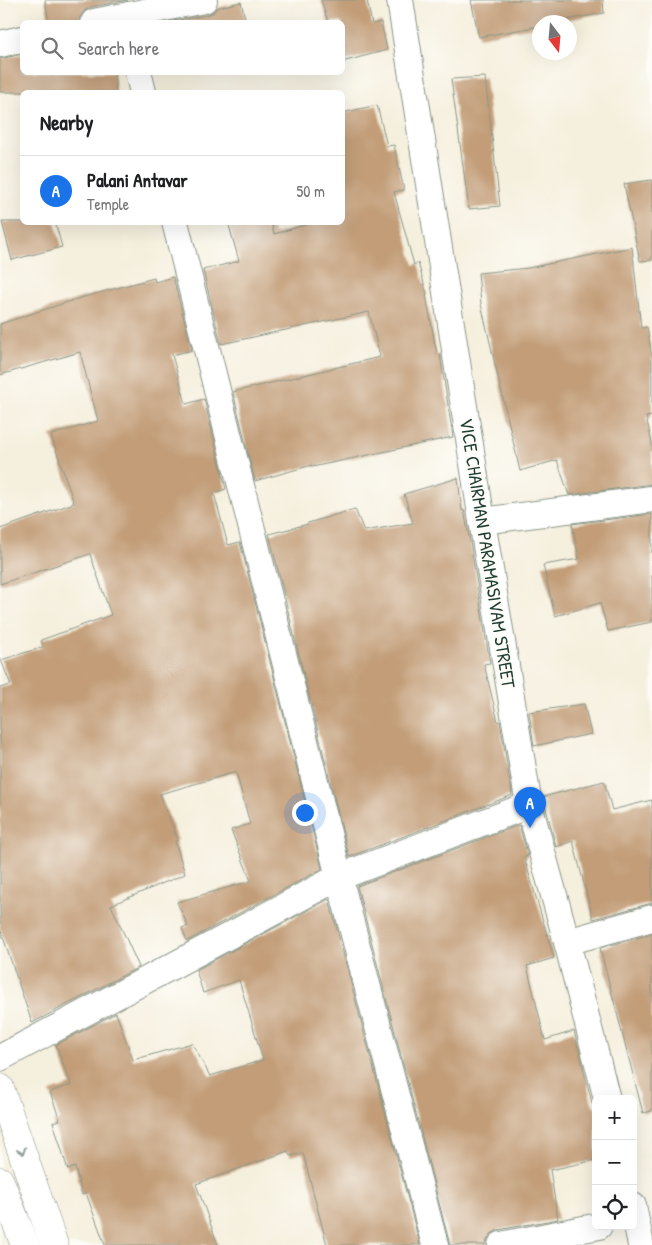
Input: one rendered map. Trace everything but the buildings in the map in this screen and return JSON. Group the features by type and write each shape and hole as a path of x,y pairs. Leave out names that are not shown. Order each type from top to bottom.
{"highway":[{"path":"0,1088 54,1245"},
{"path":"0,1181 25,1245"}],"street":[{"path":"125,19 204,0"},
{"name":"VICE CHAIRMAN PARAMASIVAM STREET","path":"400,0 529,805 567,942 605,1095"},
{"path":"0,44 20,39"},
{"path":"139,75 142,90"},
{"path":"176,225 339,876 435,1245"},
{"path":"482,521 652,499"},
{"path":"0,1058 339,876 529,805"},
{"path":"567,942 652,918"},
{"path":"639,1215 641,1245"},
{"path":"501,1245 592,1228"}],"place":[{"name":"Palani Antavar","path":"530,828"}]}
